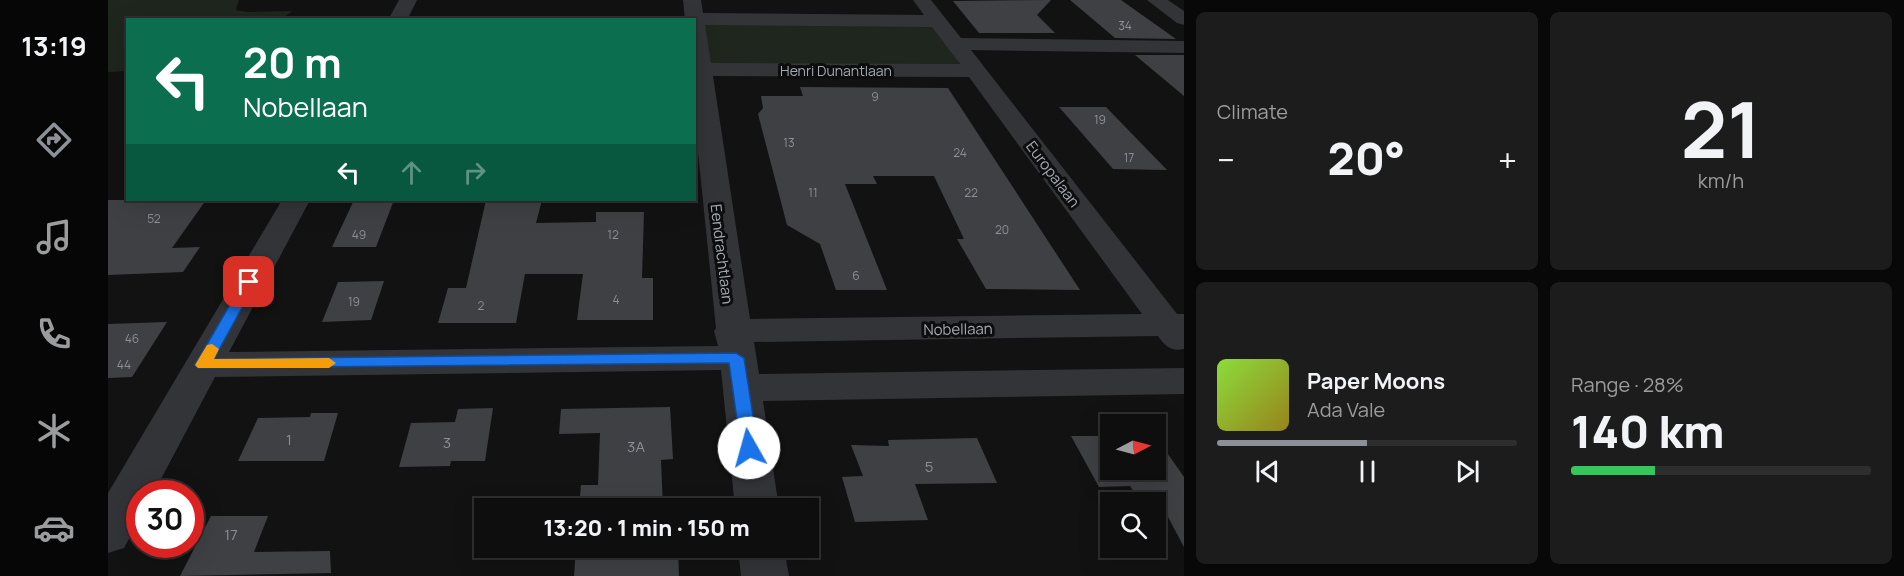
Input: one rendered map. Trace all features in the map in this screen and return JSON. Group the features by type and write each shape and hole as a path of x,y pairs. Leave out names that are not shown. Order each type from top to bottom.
{"street":[{"path":"398,18 408,0"},
{"path":"1156,0 1184,19"},
{"path":"696,24 930,10"},
{"name":"Europalaan","path":"930,10 1178,332"},
{"name":"Eendrachtlaan","path":"696,42 756,498"},
{"path":"956,44 1184,47"},
{"name":"Henri Dunantlaan","path":"699,69 974,70"},
{"path":"108,534 295,201"},
{"name":"Nobellaan","path":"203,365 737,359 1178,332"},
{"name":"Nobellaan","path":"737,359 1184,381"},
{"path":"763,558 765,576"}],"shaded area":[{"path":"108,0 239,0 236,10 292,11 283,18 126,18 126,71 108,72"},
{"path":"702,22 932,24 961,66 708,66"}],"building":[{"path":"1051,0 1037,15 1055,33 979,33 953,1"},
{"path":"1070,0 1121,0 1176,39 1115,38"},
{"path":"1135,55 1184,55 1184,96"},
{"path":"800,87 948,88 1080,290 986,289 957,239 964,239 934,176 873,176 877,184 845,184 887,290 836,290 820,244 787,225 758,114 763,108 761,96 803,96"},
{"path":"1059,107 1106,107 1167,170 1113,169"},
{"path":"108,200 205,201 172,248 200,247 183,272 108,275"},
{"path":"354,201 394,201 376,247 332,247"},
{"path":"486,201 542,201 536,223 596,222 596,212 644,212 642,278 653,278 653,320 577,320 583,274 525,274 516,323 438,323 448,288 466,288"},
{"path":"384,281 371,320 322,322 338,282"},
{"path":"167,322 132,377 108,378 108,324"},
{"path":"670,407 673,459 661,460 663,498 580,498 581,485 598,485 600,433 559,434 561,409"},
{"path":"493,408 485,461 451,461 450,466 399,467 411,423 455,422 458,409"},
{"path":"311,413 338,413 324,461 238,461 258,418 310,417"},
{"path":"1071,436 1100,436 1100,480 1166,480 1166,451 1184,477 1184,547 1166,513 1166,492 1134,492 1130,486 1099,487"},
{"path":"977,438 997,483 915,484 928,520 855,522 842,477 863,476 851,445 889,446 888,440"},
{"path":"211,516 268,516 254,552 330,551 331,573 180,576 189,558 204,558 204,530"},
{"path":"575,558 678,558 679,576 574,576"}],"slow traffic":[{"path":"212,349 203,365 329,363"}],"route":[{"path":"249,282 203,365 736,358 749,448"}]}
